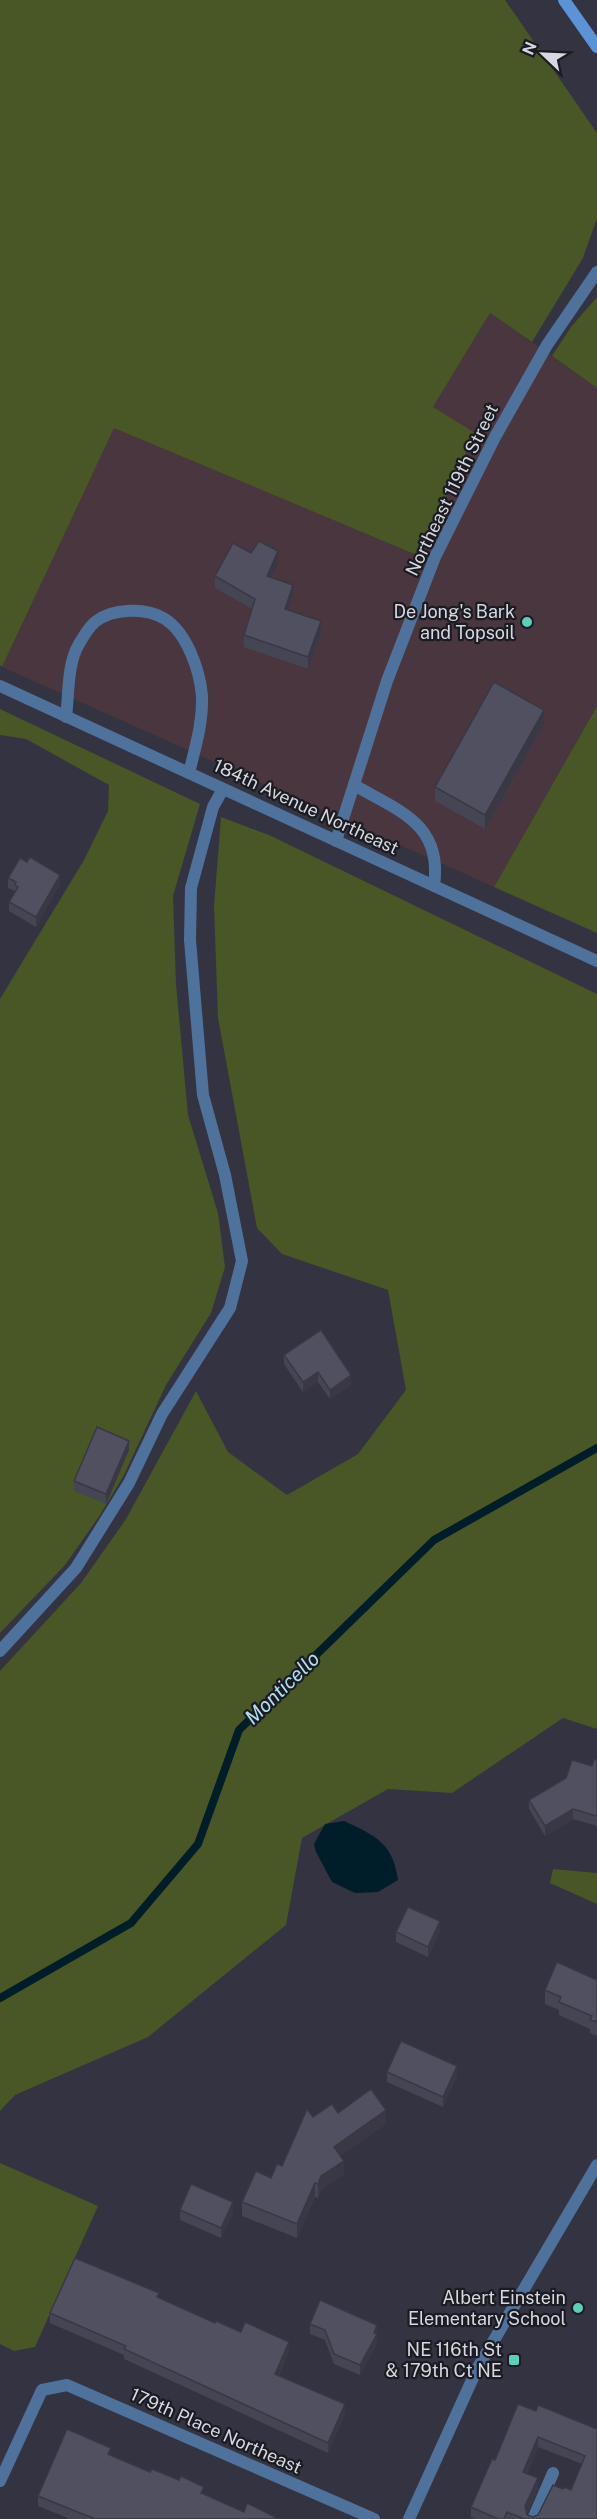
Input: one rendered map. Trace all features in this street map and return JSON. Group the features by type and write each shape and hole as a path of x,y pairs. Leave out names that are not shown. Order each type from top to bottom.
{"main road":[{"path":"564,0 597,47"}],"street":[{"name":"Northeast 119th Street","path":"336,841 387,681 435,557 495,437 547,345 597,272"},
{"path":"66,717 71,669 78,646 94,622 111,613 130,611 149,613 165,619 181,635 190,654 202,696 200,733 189,773"},
{"name":"184th Avenue Northeast","path":"0,686 597,961"},
{"path":"354,784 401,811 420,826 432,843 437,867 434,886"},
{"path":"0,1652 76,1568 129,1483 162,1414 230,1308 240,1271 242,1261 227,1186 203,1095 190,940 191,888 213,807 223,789"},
{"path":"409,2519 477,2369 597,2165"},
{"name":"179th Place Northeast","path":"0,2481 42,2390 67,2385 374,2519"},
{"path":"533,2519 553,2473"}],"shaded area":[{"path":"490,313 597,388 597,706 494,887 2,667 113,427 419,556 433,407"}],"green space":[{"path":"0,0 505,0 597,133 597,218 583,258 532,342 490,313 433,407 475,433 419,556 114,428 2,667 0,665"},
{"path":"597,297 597,388 552,356 571,327"},
{"path":"597,706 597,933 494,887"},
{"path":"0,709 200,804 173,896 176,984 188,1115 218,1213 225,1267 211,1313 166,1385 123,1477 98,1518 65,1565 0,1633 0,999 84,860 108,811 109,785 26,739 0,735"},
{"path":"221,817 269,835 597,994 597,1729 563,1718 452,1793 388,1789 302,1838 286,1925 148,2037 15,2095 0,2111 0,1671 81,1583 126,1519 196,1391 228,1452 287,1495 358,1454 406,1390 388,1290 282,1254 257,1228 218,1018 214,906"},
{"path":"553,1869 597,1873 597,1904 550,1883"},
{"path":"0,2163 98,2206 35,2347 14,2351 0,2344"}],"water":[{"path":"344,1821 381,1842 392,1857 398,1880 378,1892 355,1893 332,1882 314,1844 325,1824"}],"building":[{"path":"259,541 278,551 267,576 293,585 285,609 321,621 308,657 244,635 255,599 215,576 233,543 251,553"},
{"path":"494,682 544,710 485,815 435,787"},
{"path":"30,857 60,875 36,917 9,902 18,887 15,885 16,882 8,878 20,858 27,862"},
{"path":"321,1330 351,1375 330,1390 318,1372 303,1382 284,1355"},
{"path":"97,1427 129,1441 106,1494 74,1481"},
{"path":"594,1759 597,1760 597,1816 573,1809 545,1826 529,1800 566,1778 572,1760 592,1766"},
{"path":"408,1907 440,1921 428,1947 396,1932"},
{"path":"557,1962 597,1980 597,2022 590,2020 592,2016 559,2002 561,1997 545,1990"},
{"path":"401,2041 457,2066 443,2097 387,2072"},
{"path":"371,2089 386,2110 334,2147 344,2161 321,2176 318,2184 315,2183 297,2224 242,2202 256,2171 271,2178 277,2164 282,2166 307,2109 313,2117 332,2104 338,2113"},
{"path":"191,2184 233,2202 221,2228 180,2210"},
{"path":"75,2258 159,2293 157,2297 215,2323 216,2321 241,2332 245,2322 289,2342 275,2374 345,2404 328,2443 124,2349 126,2346 50,2313"},
{"path":"320,2300 377,2325 374,2333 377,2334 360,2365 334,2354 325,2330 310,2324"},
{"path":"518,2404 536,2411 538,2405 597,2429 597,2519 524,2519 507,2512 504,2519 498,2519 471,2507 492,2459 495,2460","holes":["538,2437 585,2456 571,2490 553,2485 538,2515 533,2517 527,2515 525,2506 538,2478 523,2472"]},
{"path":"67,2429 111,2448 108,2454 150,2472 152,2469 179,2480 181,2476 204,2487 201,2493 244,2512 247,2503 279,2519 95,2519 38,2496"}],"waterway":[{"name":"Monticello","path":"0,1998 131,1923 198,1844 239,1730 434,1540 597,1448"}],"place":[{"name":"De Jong's Bark and Topsoil","path":"527,622"},
{"name":"Albert Einstein Elementary School","path":"578,2308"},
{"name":"NE 116th St & 179th Ct NE","path":"514,2360"}]}
